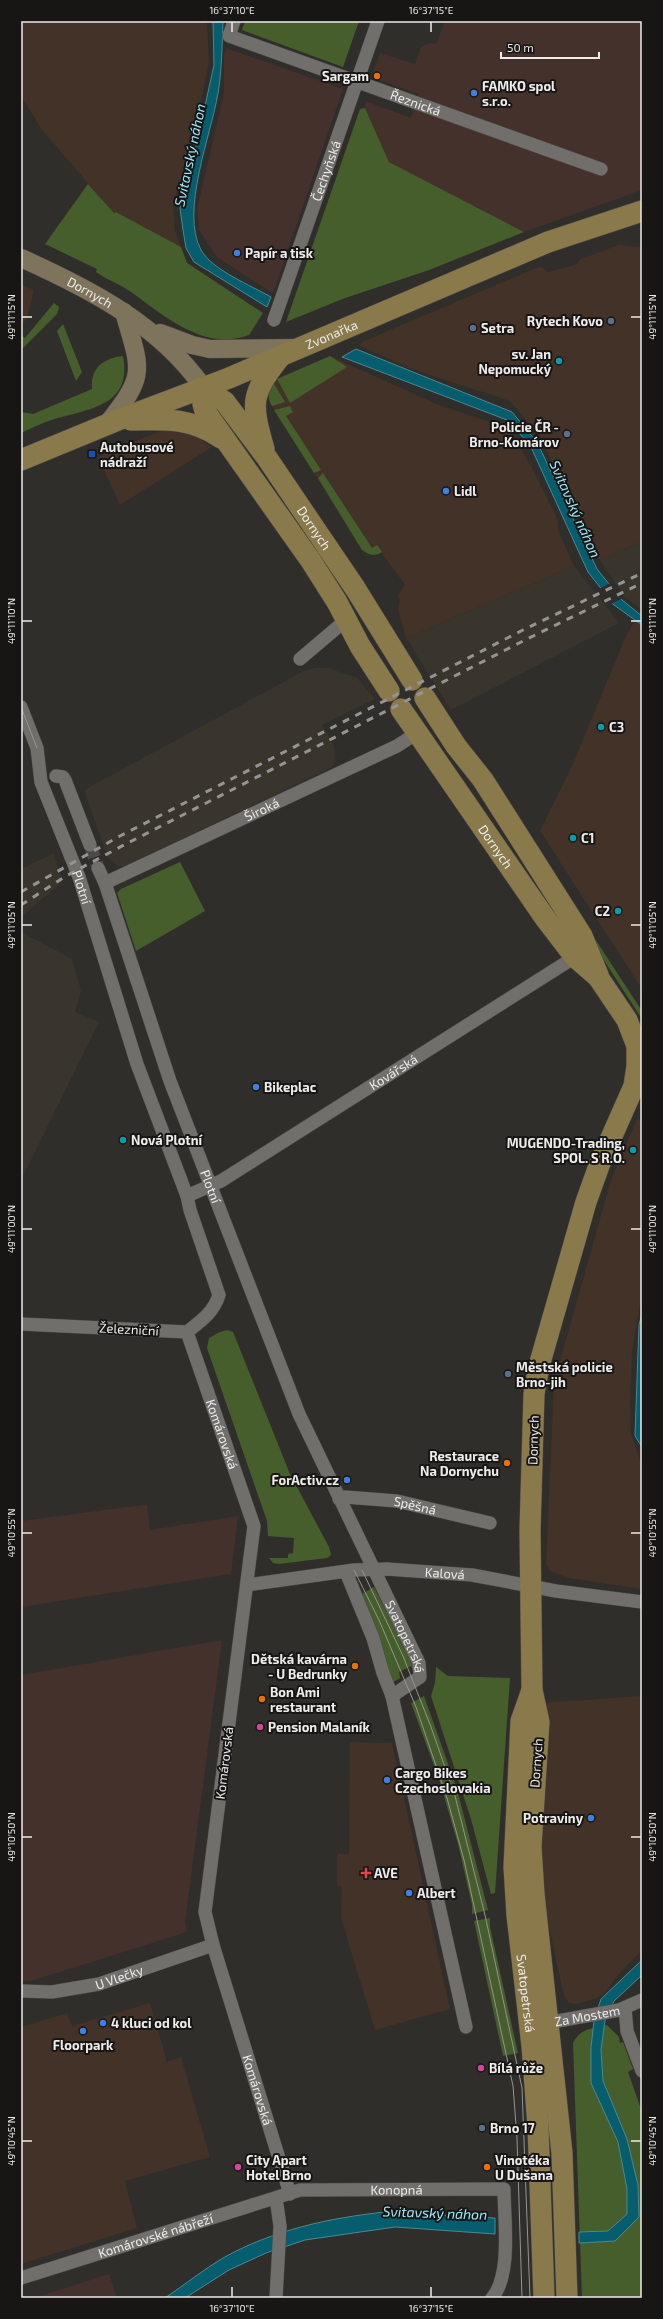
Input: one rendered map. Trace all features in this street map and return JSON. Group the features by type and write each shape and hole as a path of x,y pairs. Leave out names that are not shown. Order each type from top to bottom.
{"main road":[{"name":"Zvonařka","path":"21,460 391,310 548,242 642,211"},
{"name":"Dornych","path":"21,258 71,281 124,312 166,344 189,367 203,387 225,402 267,458 355,588 412,680"},
{"path":"113,422 137,378 139,364 124,312"},
{"path":"146,328 210,350 290,351"},
{"path":"267,458 254,412 255,397 262,380 290,351"},
{"name":"Dornych","path":"203,387 203,404 205,411 229,443 275,513 310,561 390,691"},
{"path":"113,422 170,420 191,423 203,427 229,443"},
{"name":"Dornych","path":"425,698 456,746 483,780 582,936 598,977 622,1012 634,1034 637,1052 636,1073 632,1092 593,1180 536,1380 530,1531 532,1690 539,1722 531,1847 538,1928"},
{"name":"Dornych","path":"401,709 455,789 477,817 545,918 575,957 598,977"},
{"name":"Svatopetrská","path":"532,1690 521,1721 514,1846 517,1915 539,2024 562,2153 567,2298"},
{"name":"Svatopetrská","path":"538,1928 538,2127 544,2298"}],"street":[{"name":"Řeznická","path":"234,21 229,36 601,169"},
{"name":"Čechyňská","path":"274,320 378,21"},
{"path":"300,659 346,620"},
{"name":"Plotní","path":"21,708 37,748 41,782 79,877 133,1050 187,1196 190,1210 219,1295 217,1303 206,1317 187,1332"},
{"name":"Široká","path":"105,883 397,746 417,733"},
{"path":"56,776 64,776 66,780 90,845"},
{"name":"Plotní","path":"98,868 105,883 153,1034 211,1186 309,1438 339,1499"},
{"name":"Kovářská","path":"187,1196 211,1186 575,957"},
{"name":"Železniční","path":"21,1324 187,1332"},
{"name":"Komárovská","path":"187,1332 253,1517 254,1533 205,1912 290,2194"},
{"name":"Spěšná","path":"339,1499 345,1496 409,1503 490,1523"},
{"name":"Svatopetrská","path":"339,1499 421,1669 418,1680 392,1696"},
{"name":"Kalová","path":"247,1585 372,1569 472,1575 531,1586 642,1602"},
{"path":"346,1572 373,1638 383,1673 392,1696 466,2027"},
{"name":"U Vlečky","path":"21,1991 52,1992 99,1984 214,1945"},
{"name":"Za Mostem","path":"539,2024 622,2009 642,2000"},
{"path":"622,2009 627,2031 642,2071"},
{"name":"Konopná","path":"290,2194 300,2190 504,2189 505,2250 502,2281 492,2298"},
{"name":"Komárovské nábřeží","path":"21,2278 290,2194"},
{"path":"276,2198 280,2226 276,2298"}],"shaded area":[{"path":"21,21 207,21 209,63 191,148 173,203 175,231 181,247 116,212 114,213 42,130 21,96"},
{"path":"445,21 642,21 642,190 524,232 389,162 365,108 365,101 411,118 419,94 371,77 380,53 415,64 421,47 430,43 436,44"},
{"path":"226,48 343,89 273,293 218,258 199,230 197,209 224,93 224,55"},
{"path":"619,245 642,247 642,541 600,561 573,498 568,497 541,438 510,401 412,369 360,346 362,342 536,268 542,267 547,272 565,268 576,264 581,259"},
{"path":"21,284 34,290 27,319 21,324"},
{"path":"330,356 439,405 508,428 531,466 558,520 558,530 574,566 406,638 398,610 400,599 397,597 405,585 382,553 376,555 368,554 362,550 270,403 268,394 275,380"},
{"path":"163,430 194,435 212,447 120,505 98,457"},
{"path":"642,541 642,608 640,609 625,597 600,561"},
{"path":"574,566 619,623 451,710 406,638"},
{"path":"642,608 642,989 540,831 573,764 625,638"},
{"path":"315,668 328,668 357,678 375,699 322,725 333,743 335,751 334,764 330,768 126,866 118,866 108,858 84,790 304,671"},
{"path":"54,853 62,882 21,917 21,869"},
{"path":"21,932 72,959 81,991 75,1012 99,1022 21,1180"},
{"path":"637,1119 642,1121 642,1291 632,1352 630,1400 631,1434 642,1467 642,1589 569,1578 550,1571 546,1565 554,1382 611,1180"},
{"path":"147,1505 150,1530 238,1516 231,1574 21,1607 21,1521"},
{"path":"222,1640 185,1922 187,1932 31,1981 21,1981 21,1675"},
{"path":"642,1696 642,1950 618,1975 603,1995 595,1999 575,2004 569,2003 564,1996 543,1900 540,1841 542,1703"},
{"path":"350,1742 392,1743 450,2009 375,2030 341,1918 342,1887 337,1886 337,1854 349,1854"},
{"path":"150,2003 167,2062 181,2057 210,2157 125,2181 137,2228 21,2264 21,2027 67,2013 72,2026"},
{"path":"109,2274 117,2298 34,2298"}],"green space":[{"path":"245,21 359,21 343,67 242,30"},
{"path":"365,108 389,162 524,232 429,270 345,298 286,322 360,109"},
{"path":"88,184 114,213 116,212 181,247 187,263 263,313 249,335 232,339 216,339 186,329 171,321 127,289 96,272 97,269 45,244"},
{"path":"54,303 59,307 57,314 21,350 21,335 25,338"},
{"path":"63,324 82,372 76,381 57,331"},
{"path":"123,356 124,371 122,384 117,393 109,400 99,406 57,418 21,433 21,412 33,414 92,389 93,375 100,365 110,359"},
{"path":"330,356 347,367 290,403 277,379"},
{"path":"273,382 285,402 272,406 269,400 269,394"},
{"path":"290,406 293,412 286,416 321,470 314,473 274,410"},
{"path":"323,473 372,548 377,545 382,552 372,555 362,550 318,478"},
{"path":"180,862 205,911 136,951 117,893 121,889"},
{"path":"578,913 642,1011 642,1019 574,914"},
{"path":"227,1330 233,1332 290,1474 329,1547 331,1555 327,1558 279,1564 273,1563 269,1558 288,1558 288,1554 293,1553 294,1538 268,1536 267,1521 207,1348 209,1338"},
{"path":"374,1587 414,1665 413,1671 411,1666 399,1672 400,1678 392,1683 377,1631 362,1594"},
{"path":"436,1667 448,1676 510,1678 495,1893 491,1894 471,1819 431,1696 435,1683"},
{"path":"424,1696 457,1789 488,1910 472,1914 472,1905 458,1844 439,1779 411,1703"},
{"path":"490,1918 490,1927 518,2053 503,2056 474,1921"},
{"path":"607,2025 619,2037 620,2043 623,2042 633,2069 628,2072 642,2112 642,2298 582,2298 573,2043 579,2034 592,2028"}],"water":[{"path":"213,21 223,21 221,66 218,93 195,195 195,234 201,250 214,264 233,277 271,297 267,307 194,262 186,248 180,208 197,142 214,65"},
{"path":"356,349 512,412 537,442 597,569 622,600 642,616 642,625 614,605 588,572 530,445 507,420 342,357"},
{"path":"642,1313 642,1447 635,1436 639,1325"},
{"path":"642,1960 642,1975 614,2001 605,2021 601,2050 603,2081 627,2139 638,2185 639,2217 615,2241 579,2243 579,2232 608,2231 627,2214 627,2189 618,2142 591,2083 591,2047 594,2021 601,1999"},
{"path":"385,2212 495,2218 495,2234 395,2227 305,2240 266,2253 229,2270 185,2298 165,2298 223,2258 262,2240 281,2233 322,2222"}],"pier":[{"path":"610,583 623,598 611,604 599,589"}],"tunnel":[{"path":"90,845 98,868"}],"tram line":[{"path":"21,707 37,748"},
{"path":"354,1570 379,1620 416,1707 447,1798 464,1860 513,2086 517,2138 522,2298"},
{"path":"362,1570 403,1656 431,1727 455,1796 485,1915 522,2088 530,2298"}],"railway":[{"path":"21,892 120,836 523,630 642,573"},
{"path":"21,905 66,876 124,845 527,639 642,583"}],"place":[{"name":"Sargam","path":"377,76"},
{"name":"FAMKO spol s.r.o.","path":"474,93"},
{"name":"Papír a tisk","path":"237,253"},
{"name":"Rytech Kovo","path":"611,321"},
{"name":"Setra","path":"473,328"},
{"name":"sv. Jan Nepomucký","path":"559,361"},
{"name":"Policie ČR - Brno-Komárov","path":"567,434"},
{"name":"Autobusové nádraží","path":"92,454"},
{"name":"Lidl","path":"446,491"},
{"name":"C3","path":"601,727"},
{"name":"C1","path":"573,838"},
{"name":"C2","path":"618,911"},
{"name":"Bikeplac","path":"256,1087"},
{"name":"Nová Plotní","path":"123,1140"},
{"name":"MUGENDO-Trading, SPOL. S R.O.","path":"633,1150"},
{"name":"Městská policie Brno-jih","path":"508,1374"},
{"name":"Restaurace Na Dornychu","path":"507,1463"},
{"name":"ForActiv.cz","path":"347,1480"},
{"name":"Dětská kavárna - U Bedrunky","path":"355,1666"},
{"name":"Bon Ami restaurant","path":"262,1699"},
{"name":"Pension Malaník","path":"260,1727"},
{"name":"Cargo Bikes Czechoslovakia","path":"387,1780"},
{"name":"Potraviny","path":"591,1818"},
{"name":"AVE","path":"366,1873"},
{"name":"Albert","path":"409,1893"},
{"name":"4 kluci od kol","path":"103,2023"},
{"name":"Floorpark","path":"83,2031"},
{"name":"Bílá růže","path":"481,2068"},
{"name":"Brno 17","path":"482,2128"},
{"name":"City Apart Hotel Brno","path":"238,2167"},
{"name":"Vinotéka U Dušana","path":"487,2167"}],"water label":[{"name":"Svitavský náhon","path":"190,155"},
{"name":"Svitavský náhon","path":"575,509"},
{"name":"Svitavský náhon","path":"435,2213"}]}
